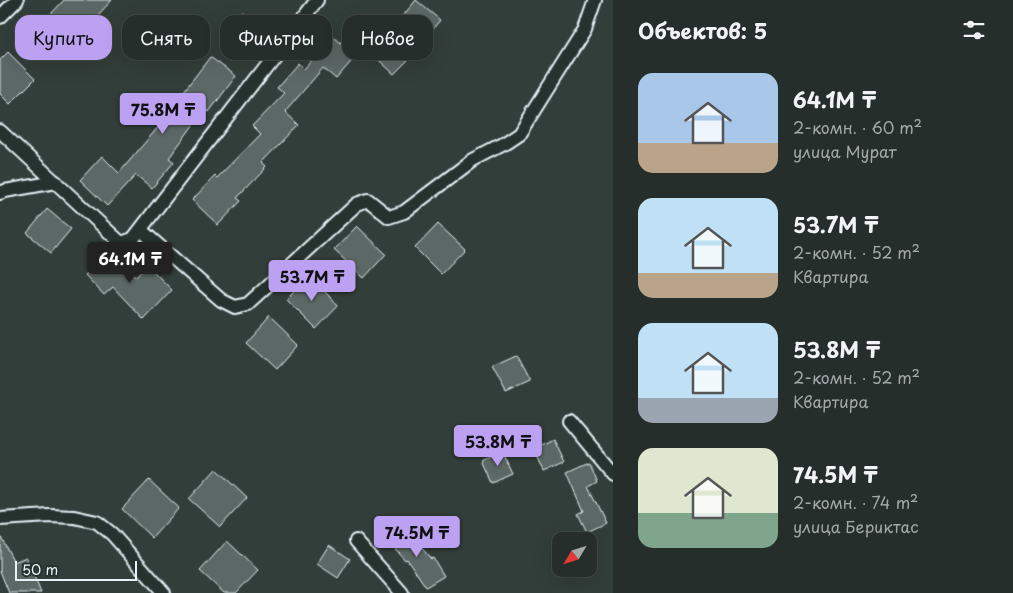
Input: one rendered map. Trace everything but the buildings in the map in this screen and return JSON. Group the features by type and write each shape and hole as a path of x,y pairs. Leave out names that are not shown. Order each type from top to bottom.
{"street":[{"path":"0,17 17,0"},
{"path":"0,131 121,243 133,239 317,0"},
{"path":"141,230 221,300 235,307 248,304 357,204 368,200 389,217 404,212 473,160 519,134 585,29 595,0"},
{"path":"0,194 5,191 56,182"},
{"path":"569,421 613,474"},
{"path":"0,519 50,516 74,517 97,522 112,534 164,593"},
{"path":"356,541 402,593"}]}
